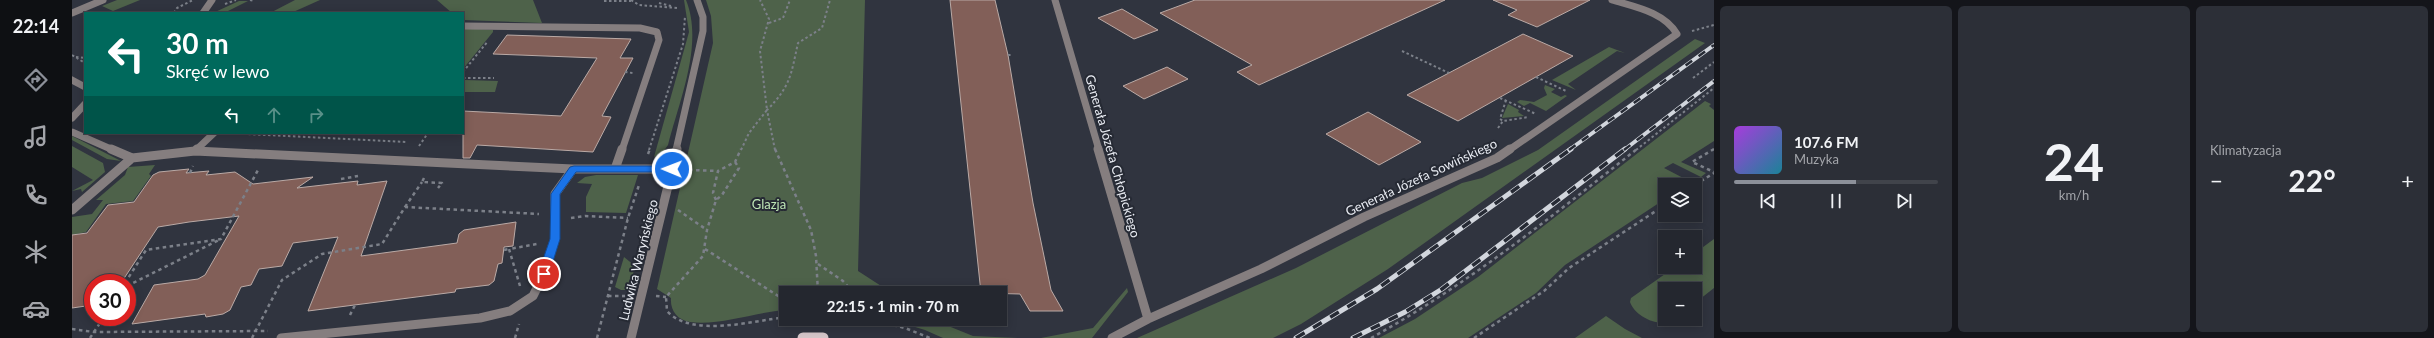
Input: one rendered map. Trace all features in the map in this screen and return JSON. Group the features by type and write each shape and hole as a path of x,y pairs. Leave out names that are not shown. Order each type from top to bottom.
{"main road":[{"path":"803,338 823,338"}],"street":[{"path":"72,13 103,0"},
{"path":"204,12 212,0"},
{"name":"Ludwika Waryńskiego","path":"631,338 672,169 703,31 703,17 697,0"},
{"name":"Generała Józefa Chłopickiego","path":"1055,0 1148,319"},
{"path":"1612,0 1660,17 1675,28 1677,34"},
{"path":"464,26 640,28 658,32 659,40 615,169"},
{"name":"Generała Józefa Sowińskiego","path":"1112,338 1148,319 1261,269 1364,217 1497,158 1677,34"},
{"path":"72,80 84,86"},
{"path":"72,118 84,105"},
{"path":"72,132 132,158 195,151 574,169 672,169"},
{"path":"195,151 213,134"},
{"path":"72,210 132,158"},
{"path":"281,338 480,318 510,311 533,296 536,290 555,239 555,194 574,169"}],"path":[{"path":"175,12 177,8 193,0"},
{"path":"250,0 254,1"},
{"path":"604,0 631,1 639,6 677,8"},
{"path":"760,0 769,23 760,51 760,64 764,74 770,140 808,222 818,264 818,286"},
{"path":"769,23 783,18 790,0"},
{"path":"716,200 713,193 718,171 723,166 735,162 749,133 767,110 782,95 790,80 798,43 822,30 830,0"},
{"path":"647,157 683,44 683,10 659,3"},
{"path":"1677,34 1714,25"},
{"path":"464,71 501,26"},
{"path":"1402,51 1449,73"},
{"path":"73,56 84,57"},
{"path":"73,56 84,62"},
{"path":"1693,78 1714,62"},
{"path":"464,78 494,78"},
{"path":"1536,78 1583,99"},
{"path":"1371,338 1442,297 1512,247 1714,88"},
{"path":"1498,128 1503,121 1538,115 1500,98"},
{"path":"1503,121 1500,119 1506,100"},
{"path":"244,134 407,142"},
{"path":"1714,149 1692,162 1714,173"},
{"path":"735,162 739,168 722,195 716,200 707,230 705,249 702,256 666,296 667,311 679,323 691,326 709,326 779,318"},
{"path":"672,169 718,171"},
{"path":"136,282 221,239 256,173"},
{"path":"1702,181 1714,173"},
{"path":"597,338 628,218 641,178"},
{"path":"252,338 282,280 322,254 382,244 404,207 422,182"},
{"path":"664,202 688,216 707,230"},
{"path":"404,207 541,214 540,221 585,216 628,218"},
{"path":"1474,338 1544,291 1569,268 1658,210"},
{"path":"504,250 538,244 539,236"},
{"path":"131,274 146,250 221,239"},
{"path":"509,249 521,289"},
{"path":"705,249 779,297"},
{"path":"818,264 843,281 848,286"},
{"path":"608,296 628,296"},
{"path":"90,338 98,326"},
{"path":"893,326 930,338"}],"green space":[{"path":"117,0 140,0 113,11 102,6"},
{"path":"295,0 320,0 293,12 272,12"},
{"path":"437,0 533,0 542,23 464,20 464,12 451,12"},
{"path":"684,0 686,0 691,17 692,35 688,72 668,145 663,152 654,157 689,32"},
{"name":"Glazja","path":"706,0 865,0 858,271 881,286 779,286 779,311 701,323 685,321 678,317 673,310 671,298 657,289 713,43 711,16"},
{"path":"239,1 248,1 228,11 230,12 215,12"},
{"path":"464,28 493,30 493,32 464,68"},
{"path":"1695,39 1705,43 1388,269 1301,324 1273,338 1137,338 1296,268 1462,183 1482,178 1538,150"},
{"path":"1609,47 1625,53 1617,51 1568,84 1576,90 1552,80"},
{"path":"465,80 498,81 495,92 464,92"},
{"path":"1545,85 1555,89 1551,92 1561,97 1565,95 1567,96 1546,111 1530,103 1524,106 1517,102 1520,100 1534,102 1547,95 1544,88"},
{"path":"1705,101 1711,104 1709,106 1714,110 1714,141 1681,162 1706,173 1701,177 1673,163 1664,168 1683,178 1658,178 1658,204 1565,265 1536,293 1468,338 1379,338 1415,319 1478,277"},
{"path":"1508,104 1519,110 1518,112 1524,116 1502,118"},
{"path":"72,136 121,161 107,159 72,140"},
{"path":"72,146 103,163 105,172 82,192 81,189 72,191 93,180 72,167"},
{"path":"155,165 149,174 151,176 133,201 106,204 86,232 72,235 72,217 92,214 103,200 96,200 125,175 128,167"},
{"path":"596,175 638,175 626,213 586,212 586,197 592,184 577,183 585,177"},
{"path":"1714,239 1714,288 1702,297 1702,282 1658,282 1658,322 1649,320 1637,312 1630,302 1631,298 1665,274 1702,274 1702,248"},
{"path":"624,257 635,266 629,290 621,290 615,287"},
{"path":"1127,288 1128,292 1092,338 1041,338 1093,328"},
{"path":"1606,316 1625,329 1642,338 1575,338"},
{"path":"912,326 948,326 973,336 1018,338 943,338"}],"building":[{"path":"950,0 995,0 1008,55 1033,203 1051,290 1063,311 1030,311 1020,294 1007,294 1007,286 980,286"},
{"path":"1195,0 1445,0 1259,85 1237,72 1252,65 1160,13"},
{"path":"1493,0 1590,0 1537,27 1508,15 1517,10"},
{"path":"1122,9 1158,30 1134,39 1098,18"},
{"path":"1523,34 1573,56 1458,121 1407,95"},
{"path":"507,35 631,39 620,58 633,58 602,116 611,117 593,152 477,145 470,158 463,158 464,111 561,116 597,58 493,54"},
{"path":"1167,67 1188,79 1144,99 1123,86"},
{"path":"1368,112 1421,142 1379,165 1326,134"},
{"path":"189,169 186,173 209,171 206,175 235,172 253,184 313,177 297,188 358,181 357,185 387,181 361,256 457,243 459,234 464,230 516,222 513,246 504,247 502,263 498,264 494,281 489,285 456,289 455,292 308,311 338,237 293,243 282,266 259,269 251,285 241,287 230,310 223,314 206,317 205,314 136,323 136,317 154,285 198,279 205,275 239,216 189,222 158,227 127,274 84,274 84,306 72,308 72,235 87,233 108,205 134,202 153,175 159,172"}],"railway":[{"path":"1569,150 1714,45"},
{"path":"1624,150 1714,81"},
{"path":"1296,338 1377,289 1571,149"},
{"path":"1353,338 1405,312 1442,289 1625,149"}],"route":[{"path":"544,274 555,239 555,194 574,169 672,169"}]}
